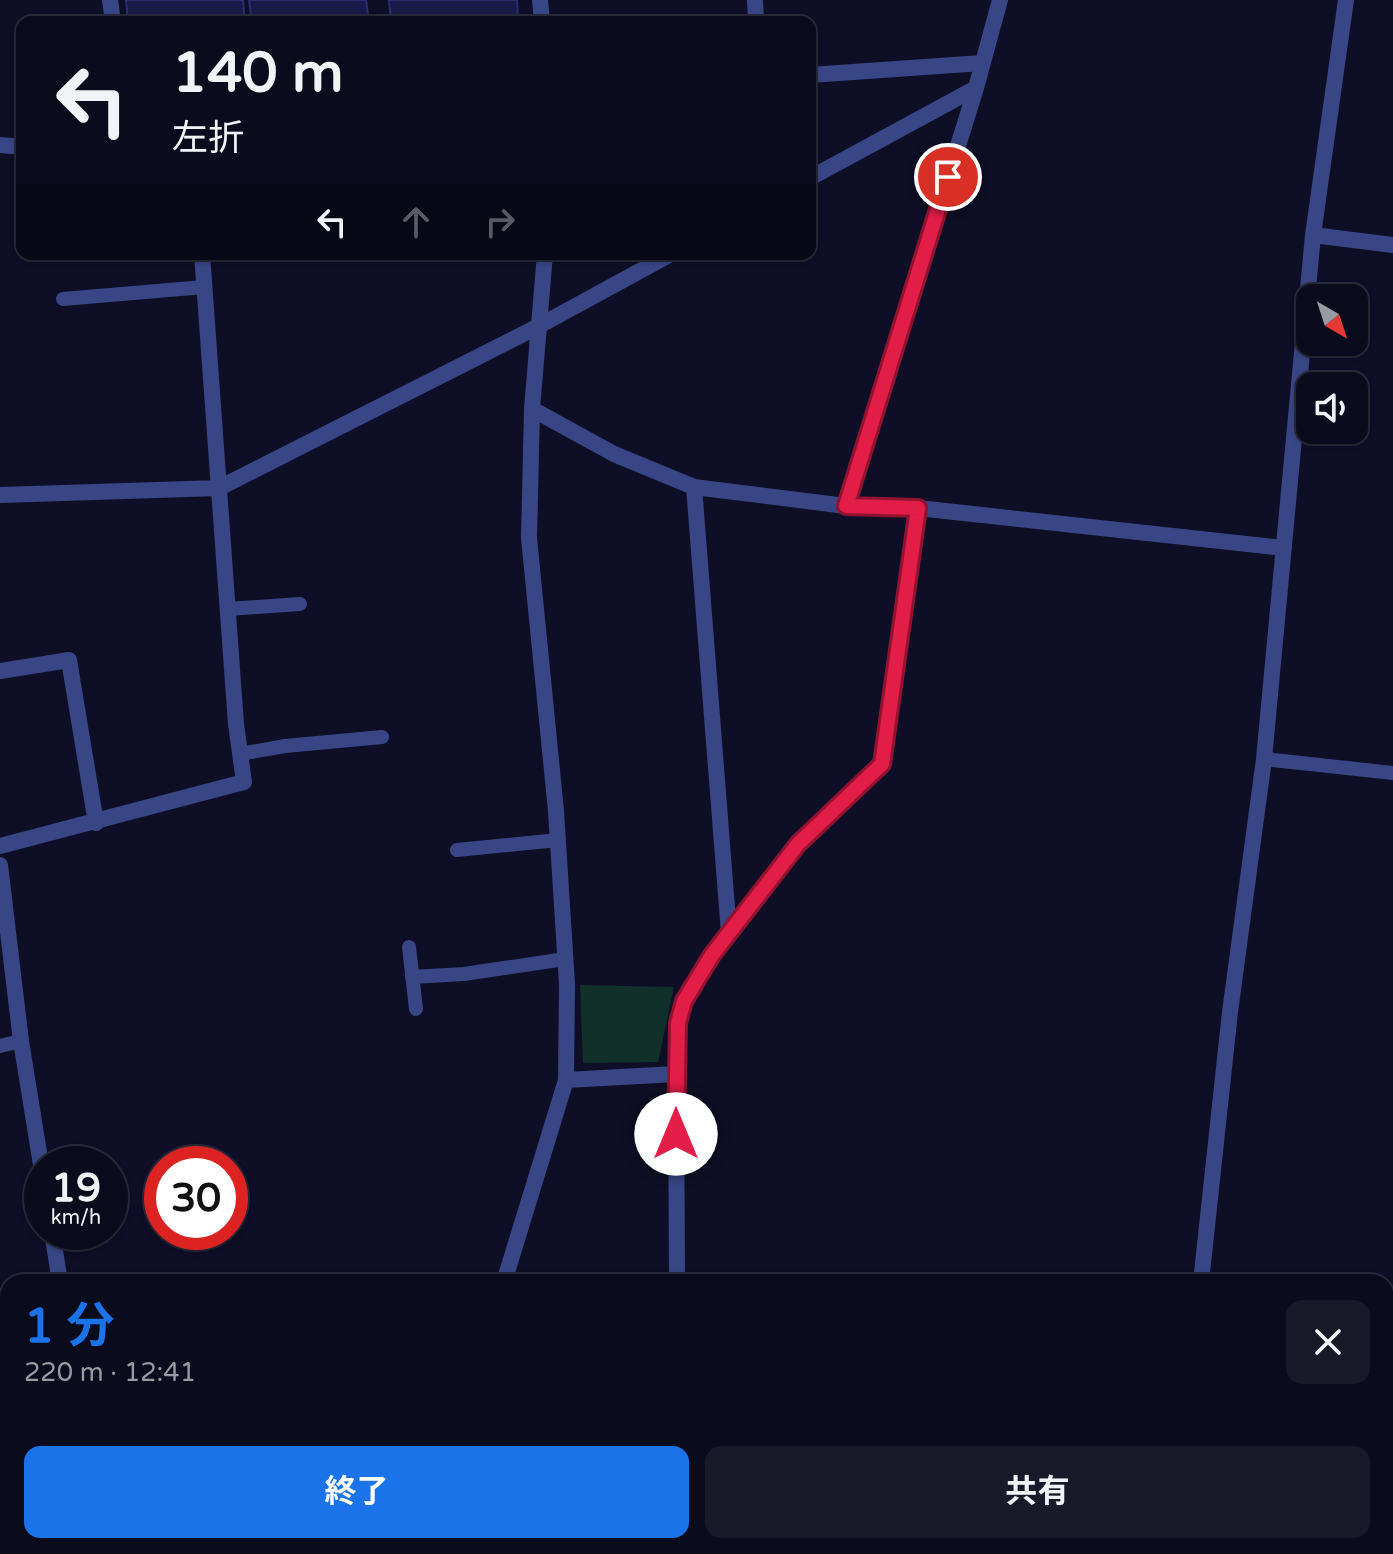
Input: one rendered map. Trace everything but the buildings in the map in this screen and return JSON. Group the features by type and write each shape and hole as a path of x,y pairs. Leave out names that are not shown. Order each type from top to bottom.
{"street":[{"path":"846,506 976,88 1000,0"},
{"path":"1202,1274 1230,1012 1264,759 1313,235 1346,0"},
{"path":"816,75 982,63"},
{"path":"816,175 976,88"},
{"path":"1313,235 1393,245"},
{"path":"0,846 244,782 202,260"},
{"path":"506,1274 566,1080 565,959 558,840 529,538 532,409 544,260"},
{"path":"0,495 219,488 537,327 660,260"},
{"path":"532,409 614,454 694,487 846,506 918,508 1284,548"},
{"path":"694,487 729,933"},
{"path":"677,1274 676,1074 678,1023 684,1001 729,933 798,844 882,764 918,508"},
{"path":"0,671 69,660 96,823"},
{"path":"0,865 21,1041 38,1146"},
{"path":"566,1080 676,1074"},
{"path":"55,1250 59,1274"}],"lane":[{"path":"63,299 204,287"},
{"path":"228,609 300,604"},
{"path":"240,754 285,746 382,737"},
{"path":"1264,759 1393,773"},
{"path":"457,850 558,840"},
{"path":"409,947 416,1009"},
{"path":"412,977 464,974 565,959"},
{"path":"0,1046 21,1041"}],"green space":[{"path":"580,985 674,987 658,1062 583,1063"}],"route":[{"path":"676,1134 678,1023 684,1001 696,979 798,844 882,764 918,508 846,506 948,177"}]}
